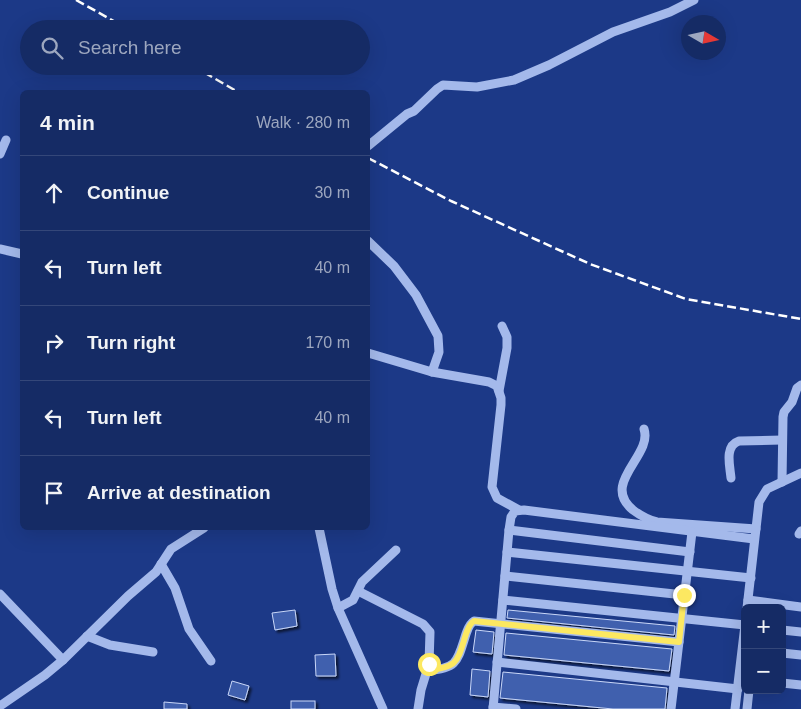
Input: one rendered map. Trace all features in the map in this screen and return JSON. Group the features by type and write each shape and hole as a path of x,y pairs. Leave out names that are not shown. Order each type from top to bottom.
{"street":[{"path":"370,144 443,86 476,87 514,80 549,65 613,32 670,12 694,0"},
{"path":"0,154 6,140"},
{"path":"370,244 394,266 416,296 438,336 438,352 432,372"},
{"path":"0,249 20,254"},
{"path":"502,326 507,337 507,348 499,391 500,411 492,487 497,498 519,510 754,539"},
{"path":"370,353 432,372 489,382 497,386 499,391"},
{"path":"782,482 784,412 792,402 796,388 801,385"},
{"path":"644,428 646,435 645,443 628,472 622,487 624,498 630,508 646,518 658,522 756,529"},
{"path":"731,478 729,452 735,443 739,441 782,440"},
{"path":"747,604 759,502 762,494 767,489 801,473"},
{"path":"516,709 493,708 509,530 512,514 519,510"},
{"path":"0,706 63,660 128,596 156,572 171,549 201,530"},
{"path":"319,530 338,608 383,709"},
{"path":"509,530 690,552"},
{"path":"671,709 692,532"},
{"path":"338,608 353,600 366,577 396,550"},
{"path":"507,552 751,578"},
{"path":"161,564 175,588 189,629 211,661"},
{"path":"505,576 684,595"},
{"path":"358,591 428,628 431,637 429,664 421,690 418,709"},
{"path":"0,594 63,660"},
{"path":"503,600 741,625"},
{"path":"786,606 801,607"},
{"path":"427,670 444,669 454,664 471,623 478,621 679,642"},
{"path":"786,630 801,632"},
{"path":"87,636 110,645 153,652"},
{"path":"735,709 743,649"},
{"path":"786,653 801,655"},
{"path":"497,662 738,689"},
{"path":"786,683 801,684"},
{"path":"747,709 749,694"}],"building":[{"path":"295,610 297,626 275,630 272,613"},
{"path":"508,610 675,626 674,635 507,618"},
{"path":"476,630 494,632 492,654 473,652"},
{"path":"506,633 672,649 669,671 504,655"},
{"path":"335,654 336,676 316,676 315,655"},
{"path":"472,669 490,671 488,697 470,695"},
{"path":"503,672 667,688 665,709 613,709 500,698"},
{"path":"232,681 249,686 245,700 228,695"},
{"path":"291,701 315,701 315,709 291,709"},
{"path":"164,702 187,704 187,709 164,709"}],"railway":[{"path":"76,0 112,20"},
{"path":"209,75 235,90"},
{"path":"370,159 451,201 590,264 686,299 801,319"}],"route":[{"path":"429,664 427,670 444,669 454,664 468,629 474,621 679,642 684,595"}]}
